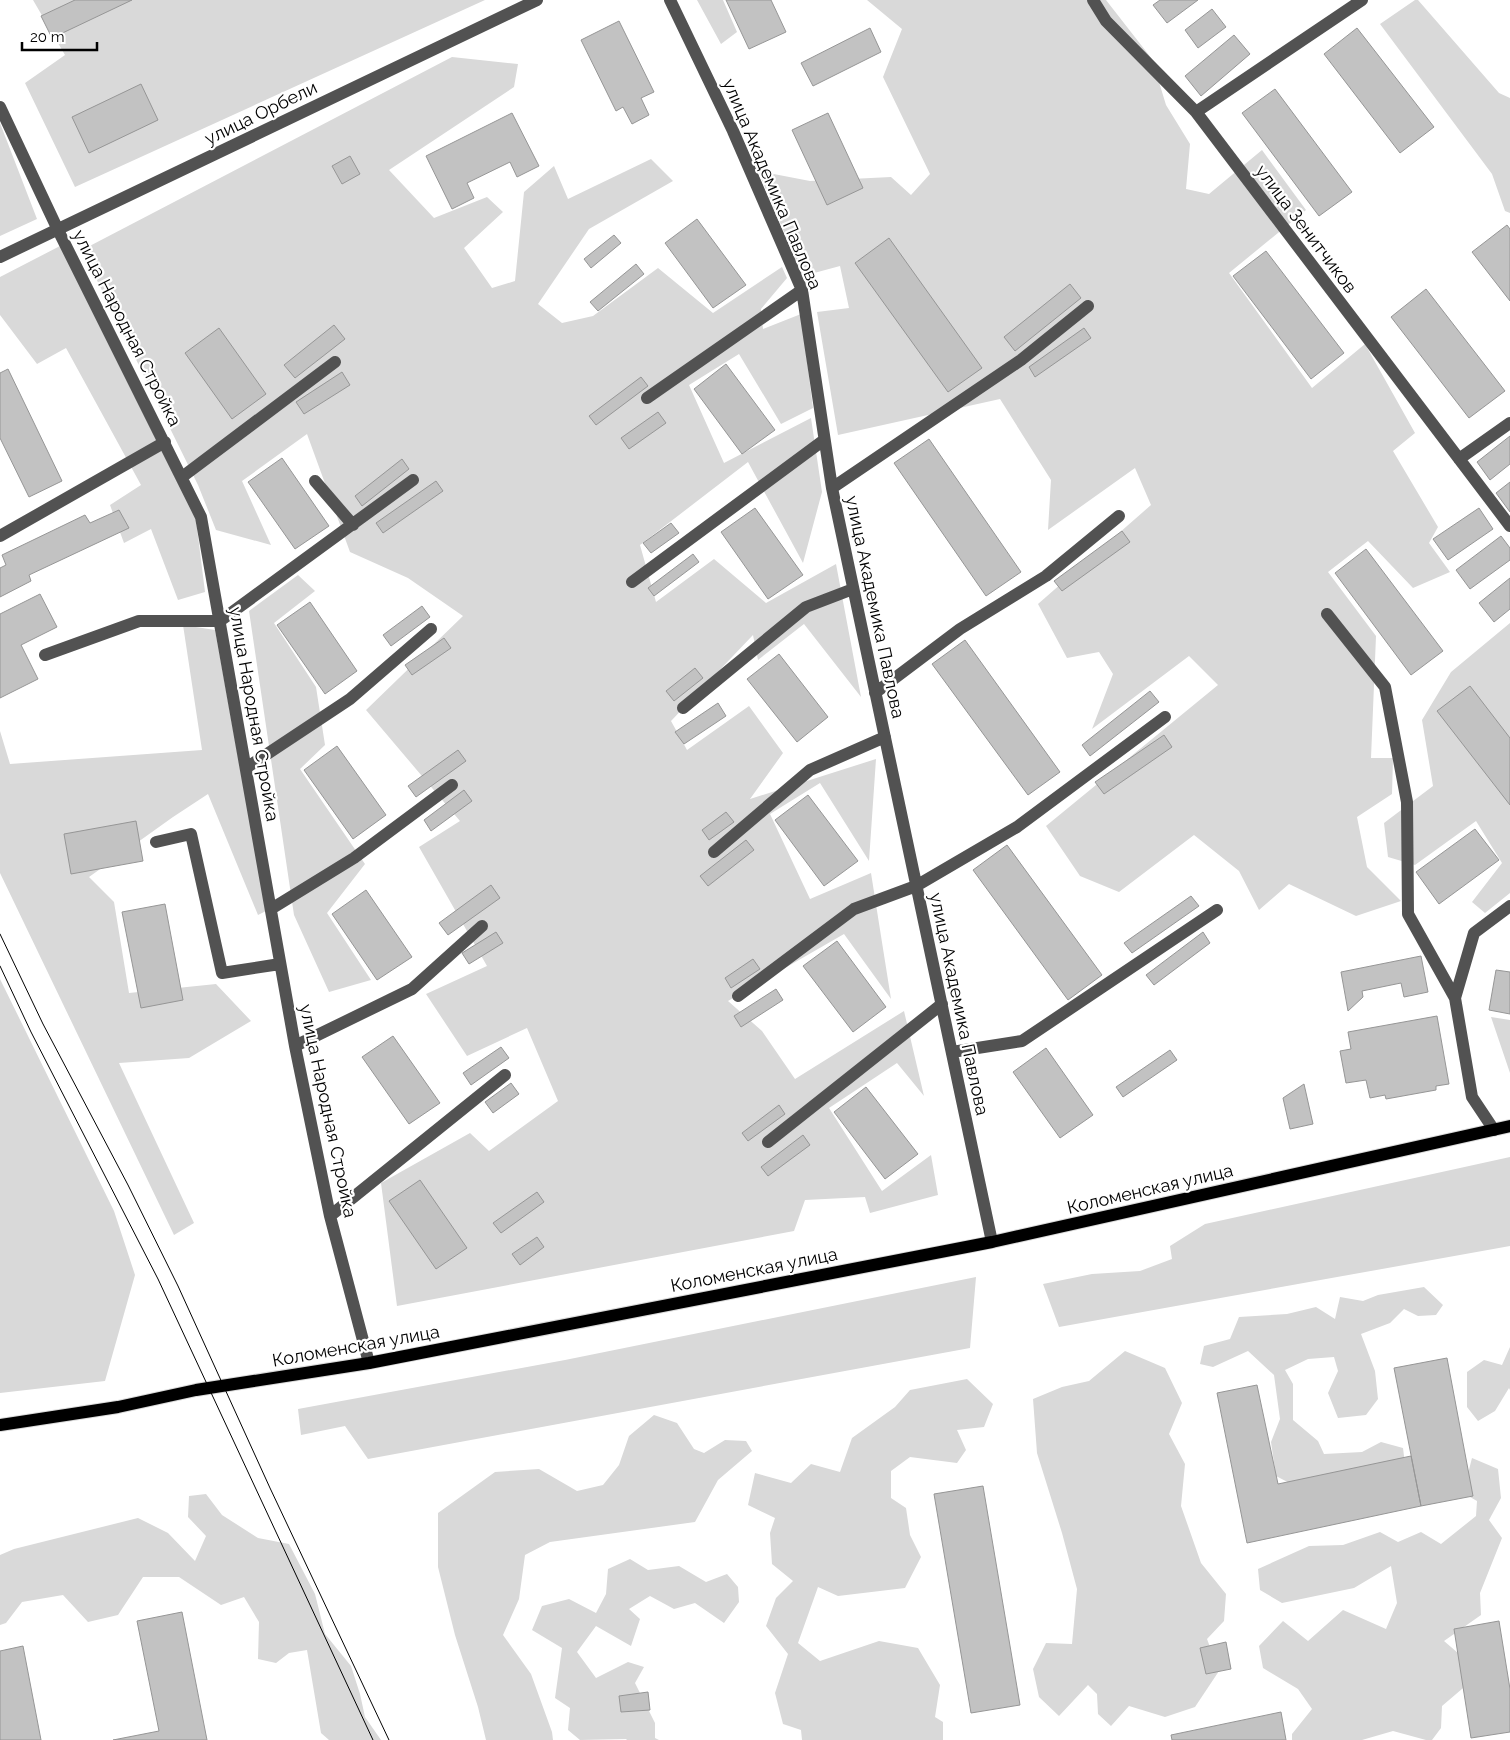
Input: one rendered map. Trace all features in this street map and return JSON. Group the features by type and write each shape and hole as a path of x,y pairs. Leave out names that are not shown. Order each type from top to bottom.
{"main road":[{"name":"Коломенская улица","path":"0,1425 118,1406 196,1390 369,1363 992,1242 1510,1126"}],"street":[{"name":"улица Орбели","path":"0,257 537,0"},
{"name":"улица Академика Павлова","path":"670,0 733,131 802,290 832,488 992,1242"},
{"name":"улица Зенитчиков","path":"1093,0 1106,21 1196,112 1510,526"},
{"path":"1196,112 1362,0"},
{"name":"улица Народная Стройка","path":"0,107 58,230 201,517 295,1046 330,1216 369,1363"},
{"path":"646,398 802,290"},
{"path":"832,488 1021,360 1088,306"},
{"path":"182,477 335,362"},
{"path":"1459,459 1510,423"},
{"path":"632,582 824,440"},
{"path":"0,536 165,442"},
{"path":"45,655 139,621 220,621 353,526 413,480"},
{"path":"315,481 353,526"},
{"path":"875,693 960,629 1046,576 1119,516"},
{"path":"683,708 806,607 853,589"},
{"path":"1327,614 1385,687 1407,802 1408,914 1455,998 1472,1096 1494,1130"},
{"path":"246,768 350,699 431,629"},
{"path":"738,996 854,909 916,886 1017,827 1165,717"},
{"path":"714,852 810,770 885,737"},
{"path":"271,908 354,858 452,785"},
{"path":"156,842 191,834 222,973 280,964"},
{"path":"1455,998 1474,933 1510,906"},
{"path":"952,1052 1022,1041 1217,910"},
{"path":"295,1046 412,989 482,926"},
{"path":"768,1142 942,1004"},
{"path":"330,1216 505,1075"}],"shaded area":[{"path":"33,0 485,0 75,187 25,83 65,55"},
{"path":"697,0 723,0 737,32 721,44"},
{"path":"867,0 1106,0 1152,59 1166,105 1190,144 1186,189 1209,194 1262,150 1306,210 1229,273 1312,388 1365,344 1415,433 1393,451 1438,527 1429,543 1450,572 1413,588 1368,541 1328,572 1376,636 1371,758 1393,758 1392,794 1357,817 1367,867 1401,901 1356,916 1289,884 1259,910 1239,871 1194,835 1119,892 1080,876 1046,826 1218,685 1189,656 1092,729 1113,674 1099,652 1067,658 1038,604 1151,505 1135,468 1048,530 1051,480 1000,399 838,435 817,312 849,308 840,266 803,276 758,171 810,181 891,177 911,195 930,174 883,77 902,29"},
{"path":"1415,0 1418,0 1499,93 1510,98 1510,213 1505,211 1492,174 1380,24"},
{"path":"452,57 518,64 514,87 389,170 434,218 487,197 503,212 464,248 492,288 515,281 524,192 554,166 568,199 651,159 673,181 589,229 538,304 562,323 593,316 658,268 713,313 782,267 787,278 761,309 763,329 801,314 813,408 781,424 739,354 689,385 724,463 811,418 822,492 803,563 748,462 640,545 656,602 714,559 766,603 836,564 861,697 804,624 758,660 753,635 671,721 687,750 749,706 783,753 750,799 876,759 869,861 820,783 770,814 810,899 871,873 891,999 844,934 728,1001 762,1031 795,1079 904,1011 924,1096 897,1063 829,1108 882,1191 931,1155 938,1195 870,1213 865,1197 805,1200 794,1231 397,1306 381,1183 470,1133 489,1151 558,1101 527,1028 467,1056 426,994 487,966 419,847 460,821 366,710 463,616 408,578 350,552 307,434 242,481 271,545 216,530 198,485 82,250"},
{"path":"0,123 37,219 0,236"},
{"path":"60,246 196,520 205,592 178,600 151,529 124,543 110,505 141,485 66,348 37,364 0,315 0,277"},
{"path":"298,575 315,591 274,623 316,687 325,745 300,769 365,864 327,913 371,980 329,992 294,915 249,611"},
{"path":"1510,623 1510,893 1485,913 1472,902 1502,863 1476,821 1415,865 1388,857 1384,823 1433,786 1422,720 1451,672"},
{"path":"183,625 215,630 266,911 258,915 208,794 89,877 114,902 129,993 216,984 251,1021 189,1058 119,1063 194,1223 174,1235 0,873 0,731 10,764 202,750"},
{"path":"0,979 114,1211 135,1275 105,1381 0,1393"},
{"path":"1491,1017 1510,1020 1510,1073"},
{"path":"1510,1157 1510,1246 1059,1327 1043,1284 1092,1274 1140,1271 1172,1259 1170,1246 1205,1224"},
{"path":"976,1277 970,1348 368,1459 345,1426 301,1435 298,1409 565,1360"},
{"path":"1424,1287 1443,1305 1436,1315 1418,1316 1404,1309 1390,1323 1361,1334 1375,1371 1378,1399 1366,1415 1338,1418 1328,1393 1338,1371 1334,1357 1308,1359 1285,1370 1293,1384 1293,1420 1318,1441 1324,1454 1362,1452 1381,1442 1403,1448 1405,1464 1301,1489 1276,1476 1271,1442 1280,1419 1274,1375 1248,1351 1213,1367 1200,1364 1204,1346 1230,1339 1239,1317 1287,1314 1316,1307 1335,1319 1340,1297 1363,1301 1378,1295"},
{"path":"1510,1347 1510,1390 1509,1388 1495,1411 1478,1421 1467,1407 1467,1372 1484,1360 1502,1365"},
{"path":"1125,1351 1165,1368 1182,1403 1169,1434 1185,1464 1181,1506 1201,1563 1226,1594 1224,1621 1207,1639 1219,1671 1195,1707 1165,1717 1129,1706 1111,1726 1098,1714 1097,1694 1088,1685 1059,1716 1039,1697 1033,1669 1046,1643 1072,1644 1077,1589 1037,1453 1033,1399 1062,1387 1089,1381"},
{"path":"967,1379 993,1404 984,1427 957,1430 966,1450 957,1463 910,1457 891,1471 891,1498 906,1508 910,1535 921,1557 905,1588 838,1596 818,1587 798,1643 820,1661 879,1641 918,1648 940,1685 935,1717 943,1722 943,1740 802,1740 801,1730 783,1724 775,1693 788,1654 766,1626 776,1598 793,1581 772,1564 770,1533 775,1518 748,1505 755,1473 791,1483 811,1464 840,1472 852,1438 895,1407 910,1390"},
{"path":"654,1415 677,1423 694,1449 704,1453 725,1440 746,1441 752,1451 718,1480 695,1522 550,1542 525,1555 519,1599 503,1635 531,1674 552,1732 553,1740 486,1740 478,1707 455,1635 438,1567 438,1513 495,1472 539,1469 577,1491 603,1485 619,1465 629,1436"},
{"path":"1472,1458 1498,1469 1501,1498 1489,1520 1502,1538 1480,1593 1481,1615 1444,1641 1465,1659 1469,1683 1442,1706 1441,1728 1432,1740 1393,1731 1362,1740 1292,1740 1292,1734 1312,1709 1298,1689 1263,1668 1259,1646 1283,1621 1308,1641 1343,1610 1386,1629 1397,1603 1391,1566 1354,1588 1282,1603 1260,1590 1258,1569 1309,1546 1343,1545 1380,1532 1398,1542 1421,1532 1441,1544 1476,1516 1477,1501 1463,1493"},
{"path":"206,1494 222,1515 258,1538 289,1544 315,1594 325,1634 351,1666 365,1717 381,1740 329,1740 321,1733 307,1650 289,1653 276,1663 258,1659 259,1622 244,1597 221,1605 179,1577 143,1577 118,1615 88,1622 63,1595 22,1602 6,1623 0,1625 0,1555 14,1549 138,1518 168,1533 195,1561 206,1536 188,1517 189,1496"},
{"path":"630,1559 648,1570 679,1566 706,1582 727,1574 738,1587 739,1602 724,1623 695,1603 674,1609 650,1596 629,1609 640,1619 631,1646 596,1626 577,1652 596,1678 628,1662 644,1667 635,1683 655,1723 655,1738 659,1740 580,1740 568,1730 570,1708 555,1698 562,1648 532,1630 542,1606 569,1599 596,1613 606,1594 608,1569"}],"building":[{"path":"75,0 132,0 52,38 41,16"},
{"path":"726,0 771,0 786,32 749,49"},
{"path":"1160,0 1198,0 1167,23 1153,5"},
{"path":"1212,9 1226,27 1198,48 1185,30"},
{"path":"619,21 654,92 641,98 649,115 632,124 623,107 616,111 581,40"},
{"path":"870,28 881,52 813,86 801,63"},
{"path":"1357,28 1434,127 1400,153 1324,54"},
{"path":"1234,35 1250,54 1201,96 1185,76"},
{"path":"141,84 158,120 89,153 72,117"},
{"path":"1275,89 1352,192 1319,216 1242,113"},
{"path":"512,113 539,166 517,177 510,162 467,183 474,198 452,209 426,156"},
{"path":"828,113 863,188 827,205 792,130"},
{"path":"350,156 360,174 342,184 332,166"},
{"path":"697,219 746,285 713,308 665,243"},
{"path":"1507,225 1510,229 1510,301 1472,252"},
{"path":"614,235 621,243 591,268 584,259"},
{"path":"889,238 982,368 948,392 855,263"},
{"path":"1266,251 1344,353 1311,379 1233,276"},
{"path":"636,264 644,274 598,311 590,302"},
{"path":"1070,284 1081,298 1015,351 1004,337"},
{"path":"1426,289 1505,391 1469,418 1391,317"},
{"path":"334,325 345,339 295,378 284,365"},
{"path":"219,328 266,394 232,419 185,353"},
{"path":"1084,328 1091,338 1035,377 1029,367"},
{"path":"726,364 775,430 742,454 694,389"},
{"path":"8,369 62,481 29,497 0,438 0,373"},
{"path":"342,372 350,385 304,414 296,402"},
{"path":"641,377 648,386 596,425 589,416"},
{"path":"658,412 666,423 629,449 621,438"},
{"path":"1510,436 1510,464 1490,480 1477,462"},
{"path":"929,439 1021,572 986,596 894,463"},
{"path":"282,458 329,526 295,549 248,482"},
{"path":"402,459 409,469 362,506 355,496"},
{"path":"436,481 443,491 383,533 376,523"},
{"path":"1510,482 1510,512 1496,493"},
{"path":"755,508 803,575 768,599 721,532"},
{"path":"1479,508 1493,529 1448,560 1433,539"},
{"path":"119,510 129,528 29,575 31,581 0,597 0,568 6,565 2,555 85,515 90,523"},
{"path":"671,523 679,533 651,553 643,543"},
{"path":"1122,531 1130,542 1062,591 1054,581"},
{"path":"1501,536 1510,548 1510,560 1470,589 1456,570"},
{"path":"1366,549 1443,651 1411,675 1335,573"},
{"path":"693,554 699,562 654,596 648,588"},
{"path":"1510,578 1510,609 1494,622 1479,603"},
{"path":"40,594 57,627 21,645 38,679 0,698 0,614"},
{"path":"310,602 357,671 325,694 277,625"},
{"path":"422,606 430,617 391,646 383,635"},
{"path":"444,638 451,648 412,675 405,665"},
{"path":"965,640 1060,772 1028,795 932,664"},
{"path":"779,654 828,717 797,742 747,679"},
{"path":"695,668 703,678 674,701 666,691"},
{"path":"1470,686 1510,738 1510,805 1437,711"},
{"path":"1150,691 1159,702 1090,756 1082,745"},
{"path":"718,703 726,716 684,744 675,732"},
{"path":"1164,735 1172,747 1104,794 1095,782"},
{"path":"337,746 386,815 353,839 304,770"},
{"path":"458,750 466,761 416,797 408,786"},
{"path":"464,790 472,801 431,831 424,820"},
{"path":"808,795 858,861 824,886 775,820"},
{"path":"726,812 734,822 709,840 702,830"},
{"path":"136,821 143,861 71,874 64,834"},
{"path":"1475,829 1499,860 1439,904 1416,872"},
{"path":"746,840 754,850 708,886 700,876"},
{"path":"1007,845 1102,975 1068,1000 973,870"},
{"path":"491,885 500,898 448,935 439,923"},
{"path":"366,890 412,957 377,980 332,914"},
{"path":"1191,896 1199,906 1132,953 1124,943"},
{"path":"165,904 183,1000 141,1008 122,912"},
{"path":"496,932 503,943 469,964 462,953"},
{"path":"1203,932 1210,943 1154,985 1146,975"},
{"path":"837,941 886,1007 853,1032 803,966"},
{"path":"1421,956 1428,992 1404,997 1401,983 1362,991 1363,997 1348,1011 1341,972"},
{"path":"753,959 760,969 731,988 725,978"},
{"path":"1496,970 1510,972 1510,1014 1489,1010"},
{"path":"776,989 783,1000 741,1027 734,1016"},
{"path":"1437,1016 1449,1084 1436,1086 1436,1090 1386,1099 1385,1095 1370,1098 1366,1080 1346,1083 1340,1051 1351,1049 1348,1032"},
{"path":"393,1036 440,1103 409,1124 362,1057"},
{"path":"501,1047 509,1058 471,1085 463,1073"},
{"path":"1046,1048 1093,1115 1060,1138 1013,1072"},
{"path":"1170,1050 1177,1060 1123,1097 1116,1087"},
{"path":"511,1083 519,1094 493,1113 485,1102"},
{"path":"1304,1084 1313,1124 1290,1129 1283,1098"},
{"path":"866,1087 918,1154 885,1179 834,1112"},
{"path":"779,1105 785,1114 748,1141 742,1133"},
{"path":"803,1135 810,1145 768,1176 761,1167"},
{"path":"420,1180 467,1248 436,1269 389,1201"},
{"path":"537,1192 544,1202 501,1233 493,1223"},
{"path":"537,1237 544,1247 520,1265 512,1254"},
{"path":"1447,1358 1473,1496 1421,1506 1394,1368"},
{"path":"1257,1385 1278,1484 1411,1456 1421,1506 1247,1543 1217,1393"},
{"path":"983,1486 1020,1705 971,1713 934,1494"},
{"path":"182,1612 207,1740 113,1740 159,1731 137,1621"},
{"path":"1499,1621 1510,1689 1510,1732 1471,1738 1454,1629"},
{"path":"1226,1642 1231,1669 1206,1674 1200,1648"},
{"path":"23,1646 41,1740 0,1740 0,1651"},
{"path":"648,1692 650,1710 621,1712 619,1696"},
{"path":"1281,1712 1286,1740 1172,1740 1171,1735"}],"tram line":[{"path":"0,934 43,1024 128,1185 178,1286 270,1488 389,1740"},
{"path":"0,966 31,1032 158,1279 373,1740"}]}
